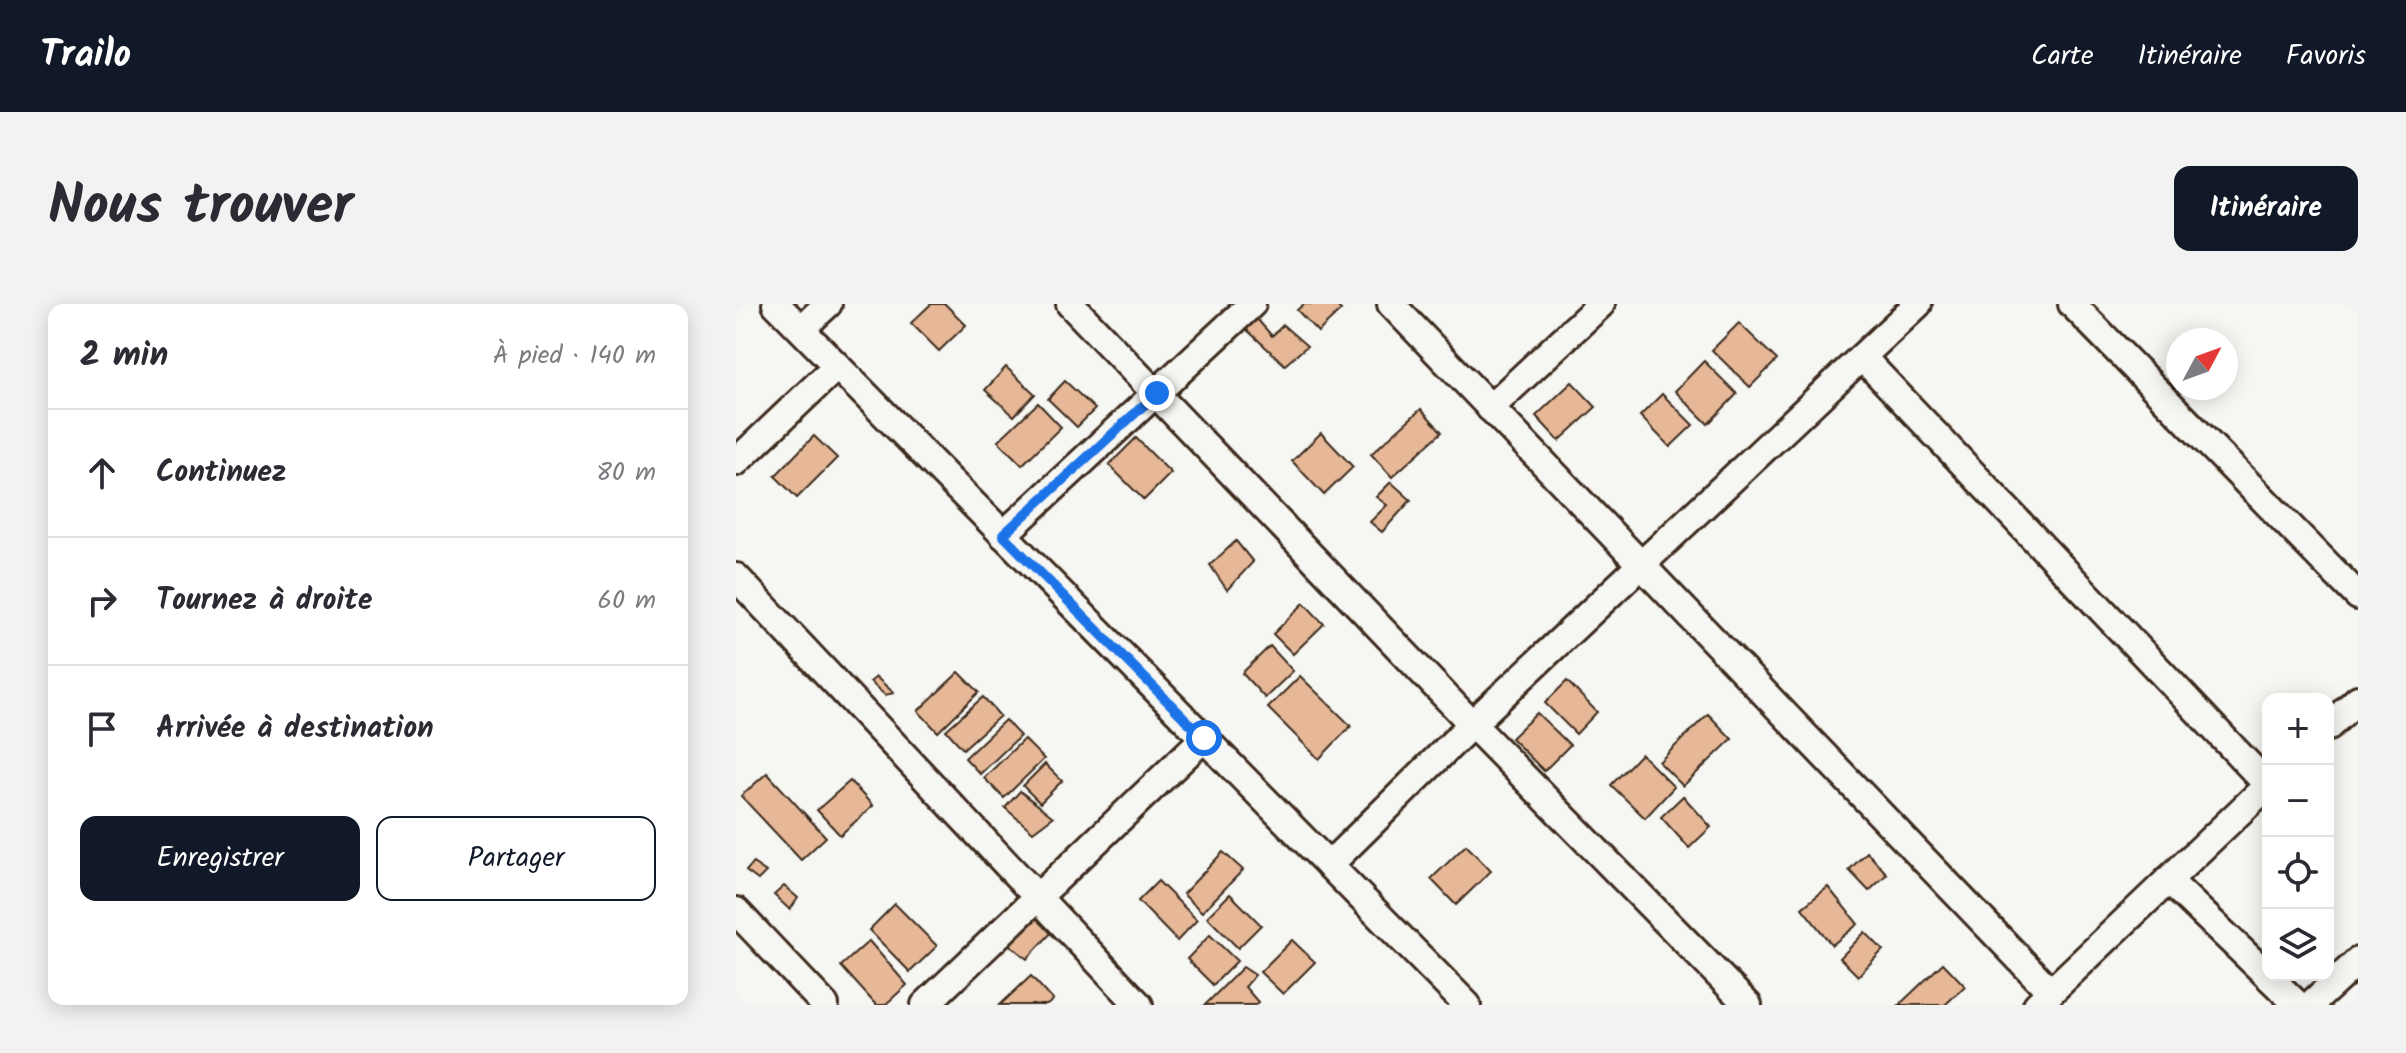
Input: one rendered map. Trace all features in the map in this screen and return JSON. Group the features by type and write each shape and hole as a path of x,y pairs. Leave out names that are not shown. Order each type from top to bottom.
{"street":[{"path":"776,304 1467,1005"},
{"path":"801,329 828,304"},
{"path":"1070,304 1472,724 1748,1005"},
{"path":"1003,535 1252,304"},
{"path":"1391,304 1641,566 2044,999 2262,791"},
{"path":"1490,408 1601,304"},
{"path":"1329,865 1472,724 1918,304"},
{"path":"2072,304 2358,596"},
{"path":"1862,357 2262,779"},
{"path":"736,462 837,366"},
{"path":"736,577 1139,1005"},
{"path":"2334,721 2358,699"},
{"path":"925,1005 1204,738"},
{"path":"2168,880 2298,1005"},
{"path":"736,911 825,1005"},
{"path":"2310,1005 2358,961"}],"building":[{"path":"931,304 945,304 966,325 939,351 911,323"},
{"path":"1304,304 1335,304 1341,310 1318,332 1297,310"},
{"path":"1257,319 1272,336 1283,325 1307,346 1285,365 1245,328"},
{"path":"1739,323 1777,360 1750,387 1712,350"},
{"path":"1704,361 1737,394 1708,424 1675,391"},
{"path":"1006,367 1035,394 1014,416 985,390"},
{"path":"1065,381 1095,409 1077,427 1048,399"},
{"path":"1572,382 1596,407 1559,441 1536,416"},
{"path":"1662,394 1693,425 1670,447 1640,416"},
{"path":"1038,403 1061,427 1022,465 998,441"},
{"path":"1421,409 1442,432 1392,477 1371,454"},
{"path":"1321,433 1353,467 1324,495 1292,461"},
{"path":"814,436 837,458 797,498 775,476"},
{"path":"1136,438 1171,473 1144,500 1109,465"},
{"path":"1391,482 1411,500 1382,532 1370,522 1387,505 1376,497"},
{"path":"1236,541 1253,562 1227,590 1210,565"},
{"path":"1304,603 1324,624 1293,654 1273,634"},
{"path":"1270,646 1293,671 1265,698 1242,673"},
{"path":"959,672 979,692 938,732 918,711"},
{"path":"1300,676 1351,726 1319,759 1268,708"},
{"path":"876,677 894,693 885,695 870,682"},
{"path":"1567,681 1597,712 1576,734 1545,703"},
{"path":"983,697 1000,716 963,749 946,730"},
{"path":"1537,713 1570,745 1544,771 1511,738"},
{"path":"1708,714 1732,739 1683,786 1659,762"},
{"path":"1005,720 1020,736 980,774 965,758"},
{"path":"1024,739 1044,759 1004,798 984,778"},
{"path":"1641,754 1674,787 1645,818 1611,785"},
{"path":"1045,764 1062,781 1040,803 1023,786"},
{"path":"767,773 826,837 801,860 741,796"},
{"path":"850,781 873,806 840,835 817,810"},
{"path":"1020,791 1053,817 1033,832 1005,808"},
{"path":"1683,796 1711,827 1689,848 1661,817"},
{"path":"1466,845 1491,871 1456,905 1431,879"},
{"path":"1223,852 1243,870 1202,912 1183,894"},
{"path":"1867,852 1887,874 1869,891 1849,870"},
{"path":"753,863 766,872 758,880 746,871"},
{"path":"1158,881 1197,920 1177,941 1138,901"},
{"path":"784,886 798,898 790,910 774,895"},
{"path":"1828,887 1858,924 1832,945 1802,908"},
{"path":"1230,894 1261,925 1238,948 1207,917"},
{"path":"895,904 937,946 910,972 869,930"},
{"path":"1037,912 1053,931 1027,959 1010,945"},
{"path":"1865,932 1883,950 1858,976 1840,958"},
{"path":"1210,935 1237,961 1213,985 1187,959"},
{"path":"1292,940 1315,962 1283,994 1260,972"},
{"path":"869,941 907,985 885,1005 876,1005 841,966"},
{"path":"1943,963 1965,986 1945,1005 1899,1005"},
{"path":"1243,967 1255,975 1245,987 1258,1002 1255,1005 1205,1005"},
{"path":"1031,976 1053,1000 1047,1005 1000,1005"}],"route":[{"path":"1157,393 1003,535 1204,738"}]}
